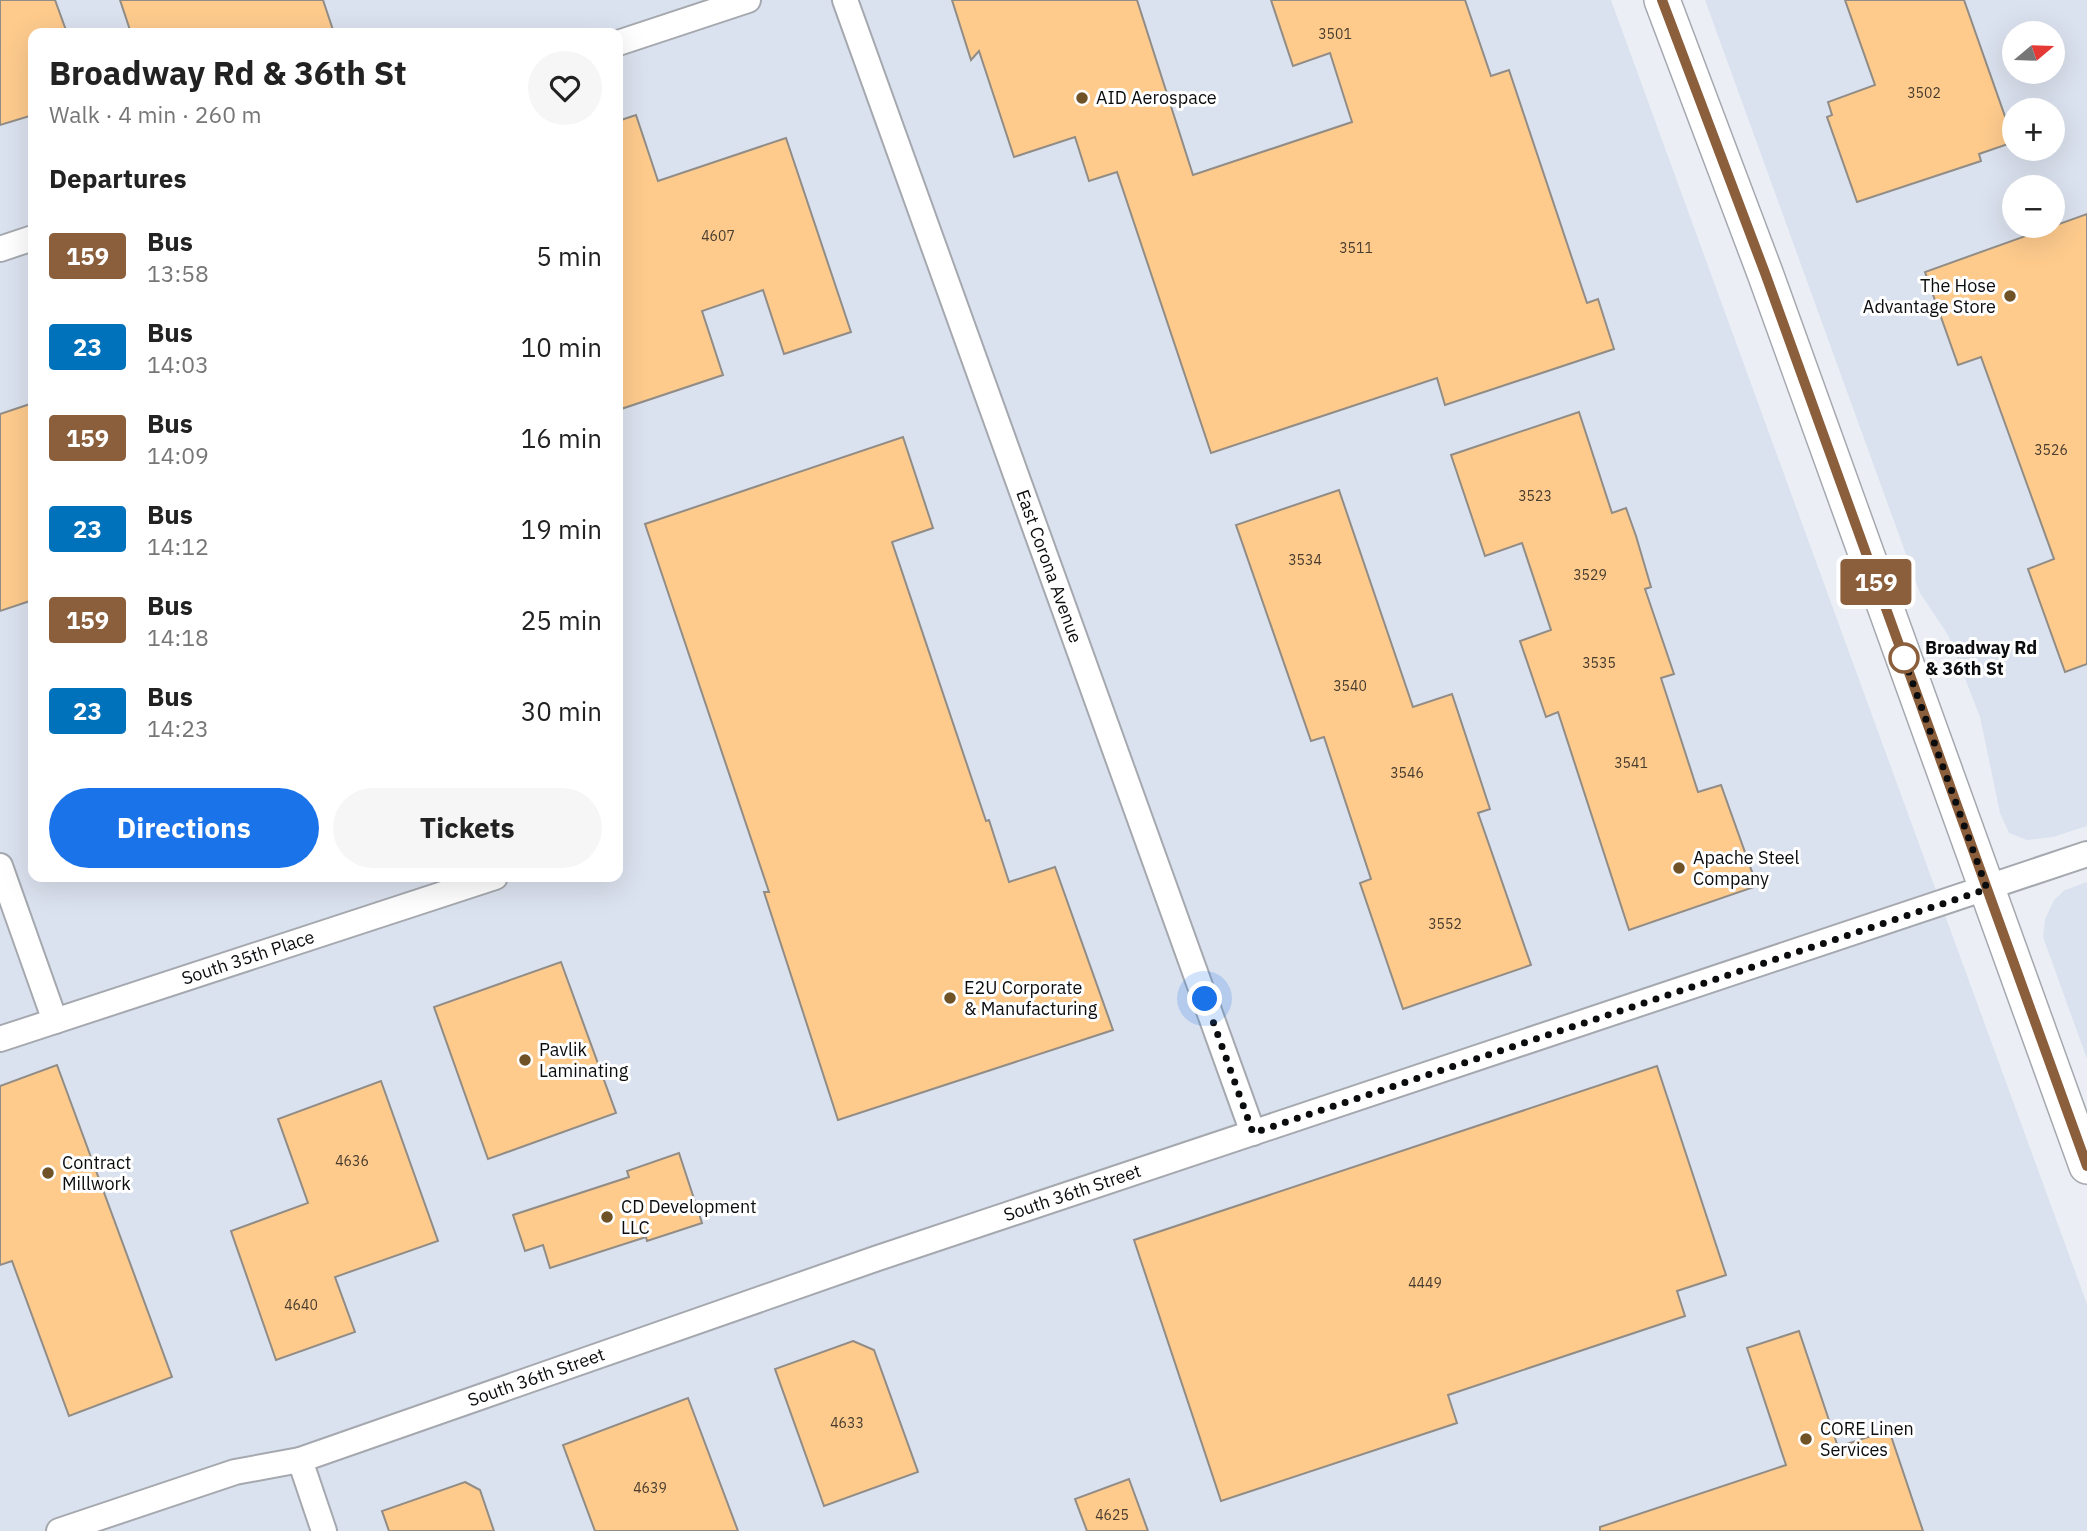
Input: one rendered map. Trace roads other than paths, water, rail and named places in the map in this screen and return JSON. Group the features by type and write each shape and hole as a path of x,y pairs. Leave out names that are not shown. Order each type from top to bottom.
{"main road":[{"path":"1662,0 1765,273 2087,1166"}],"street":[{"path":"623,41 748,0"},
{"name":"East Corona Avenue","path":"845,0 1253,1133"},
{"path":"0,249 28,240"},
{"name":"South 36th Street","path":"59,1531 235,1472 300,1460 862,1264 2087,854"},
{"path":"0,866 55,1021"},
{"name":"South 35th Place","path":"0,1040 480,882"},
{"path":"300,1460 324,1531"}],"place":[{"name":"AID Aerospace","path":"1082,98"},
{"name":"The Hose Advantage Store","path":"2010,296"},
{"name":"Broadway Rd & 36th St","path":"1904,658"},
{"name":"Apache Steel Company","path":"1679,868"},
{"name":"E2U Corporate & Manufacturing","path":"950,998"},
{"name":"Pavlik Laminating","path":"525,1060"},
{"name":"Contract Millwork","path":"48,1173"},
{"name":"CD Development LLC","path":"607,1217"},
{"name":"CORE Linen Services","path":"1806,1439"}]}
